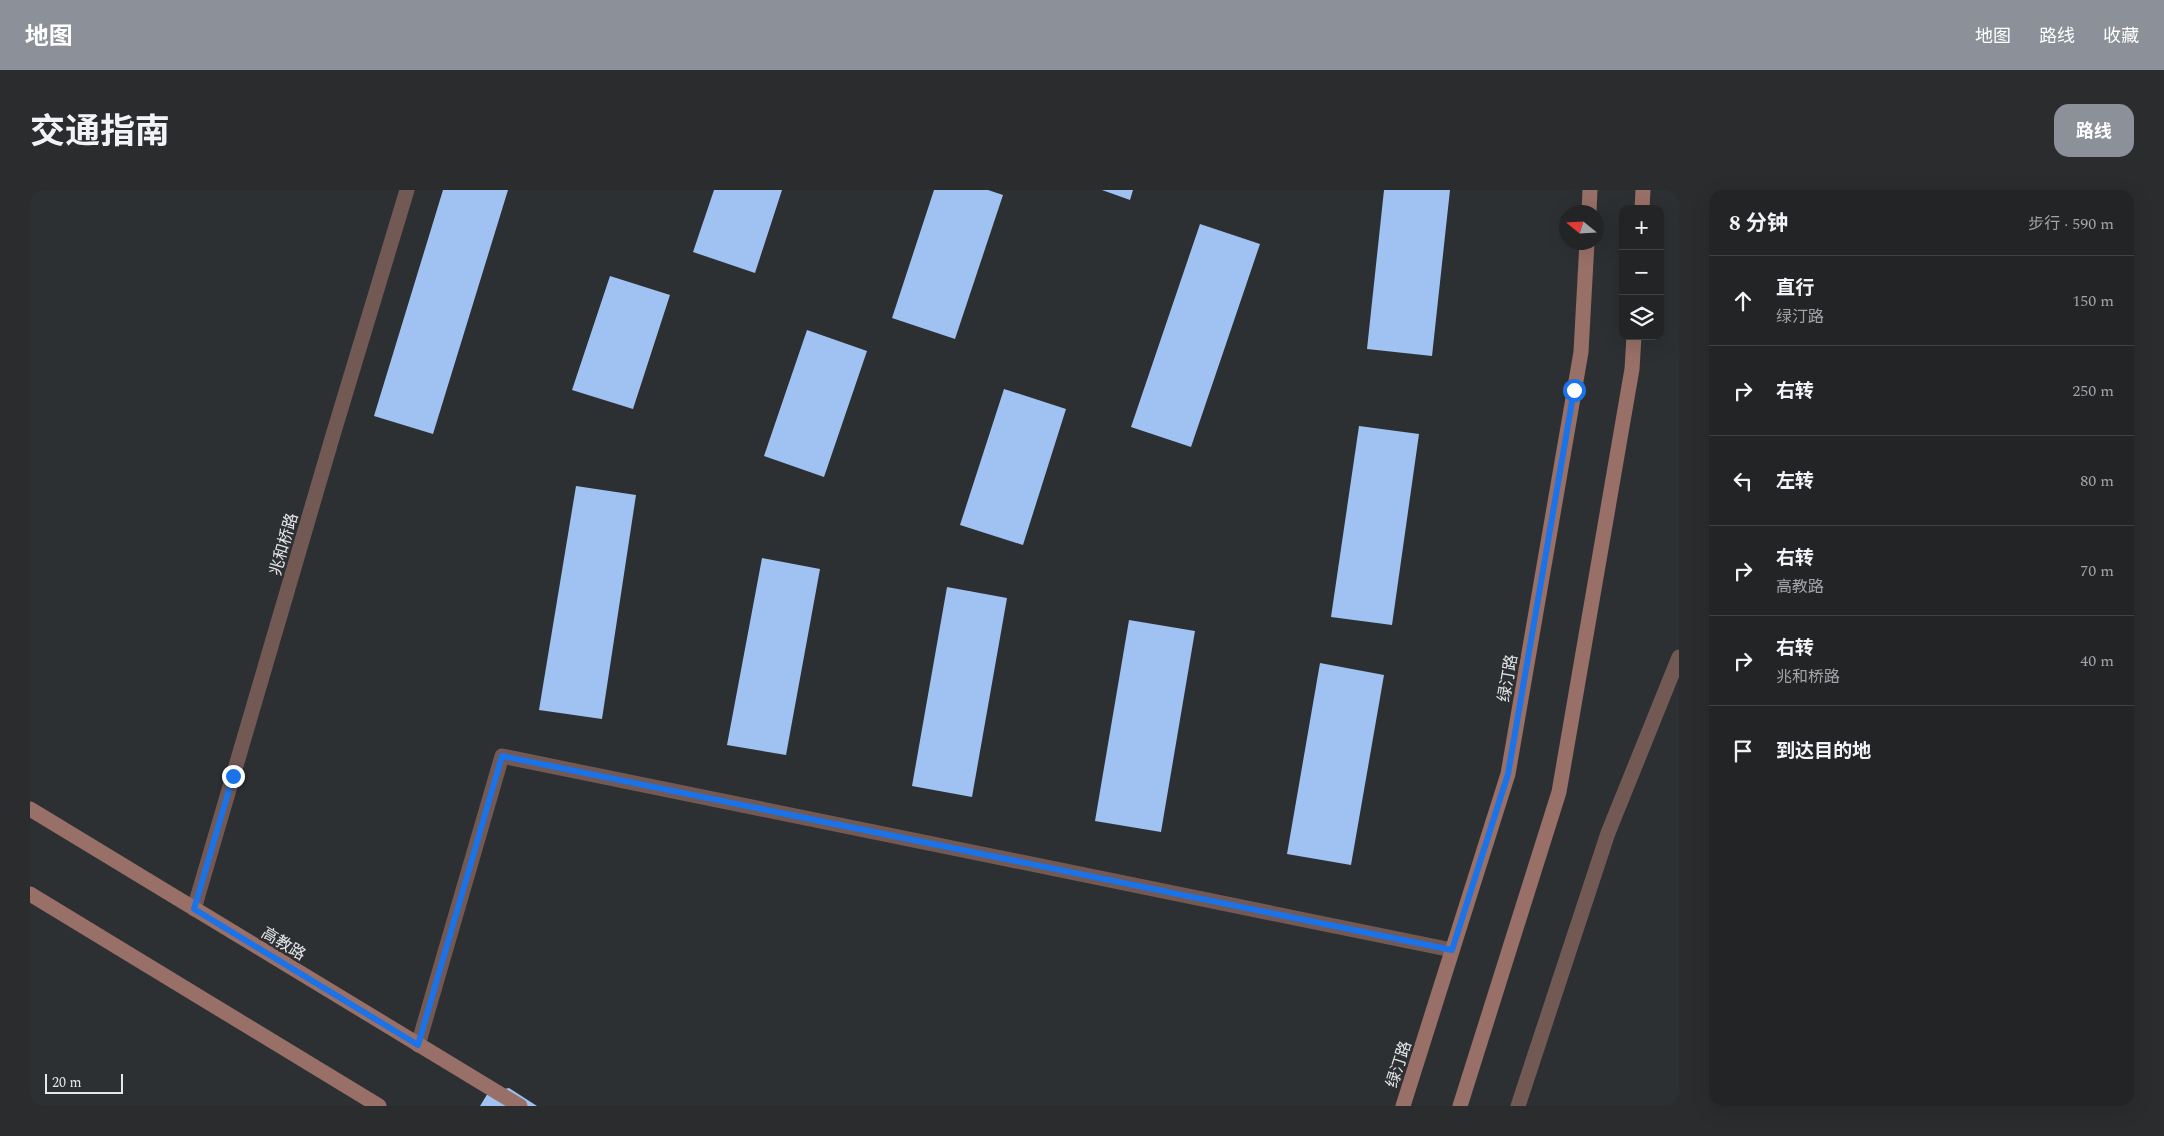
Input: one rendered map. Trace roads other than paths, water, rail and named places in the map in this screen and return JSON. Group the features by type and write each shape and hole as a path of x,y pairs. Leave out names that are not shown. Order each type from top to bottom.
{"main road":[{"path":"1589,205 1590,190"},
{"path":"1642,205 1643,190"},
{"name":"绿汀路","path":"1403,1106 1508,774 1581,352 1587,250"},
{"path":"1460,1106 1559,792 1632,369 1634,340"},
{"name":"高教路","path":"30,810 520,1106"},
{"path":"30,894 379,1106"}],"street":[{"name":"兆和桥路","path":"194,909 330,444 408,190"},
{"path":"1518,1106 1608,833 1679,656"},
{"path":"418,1045 502,756 1452,950"}]}
